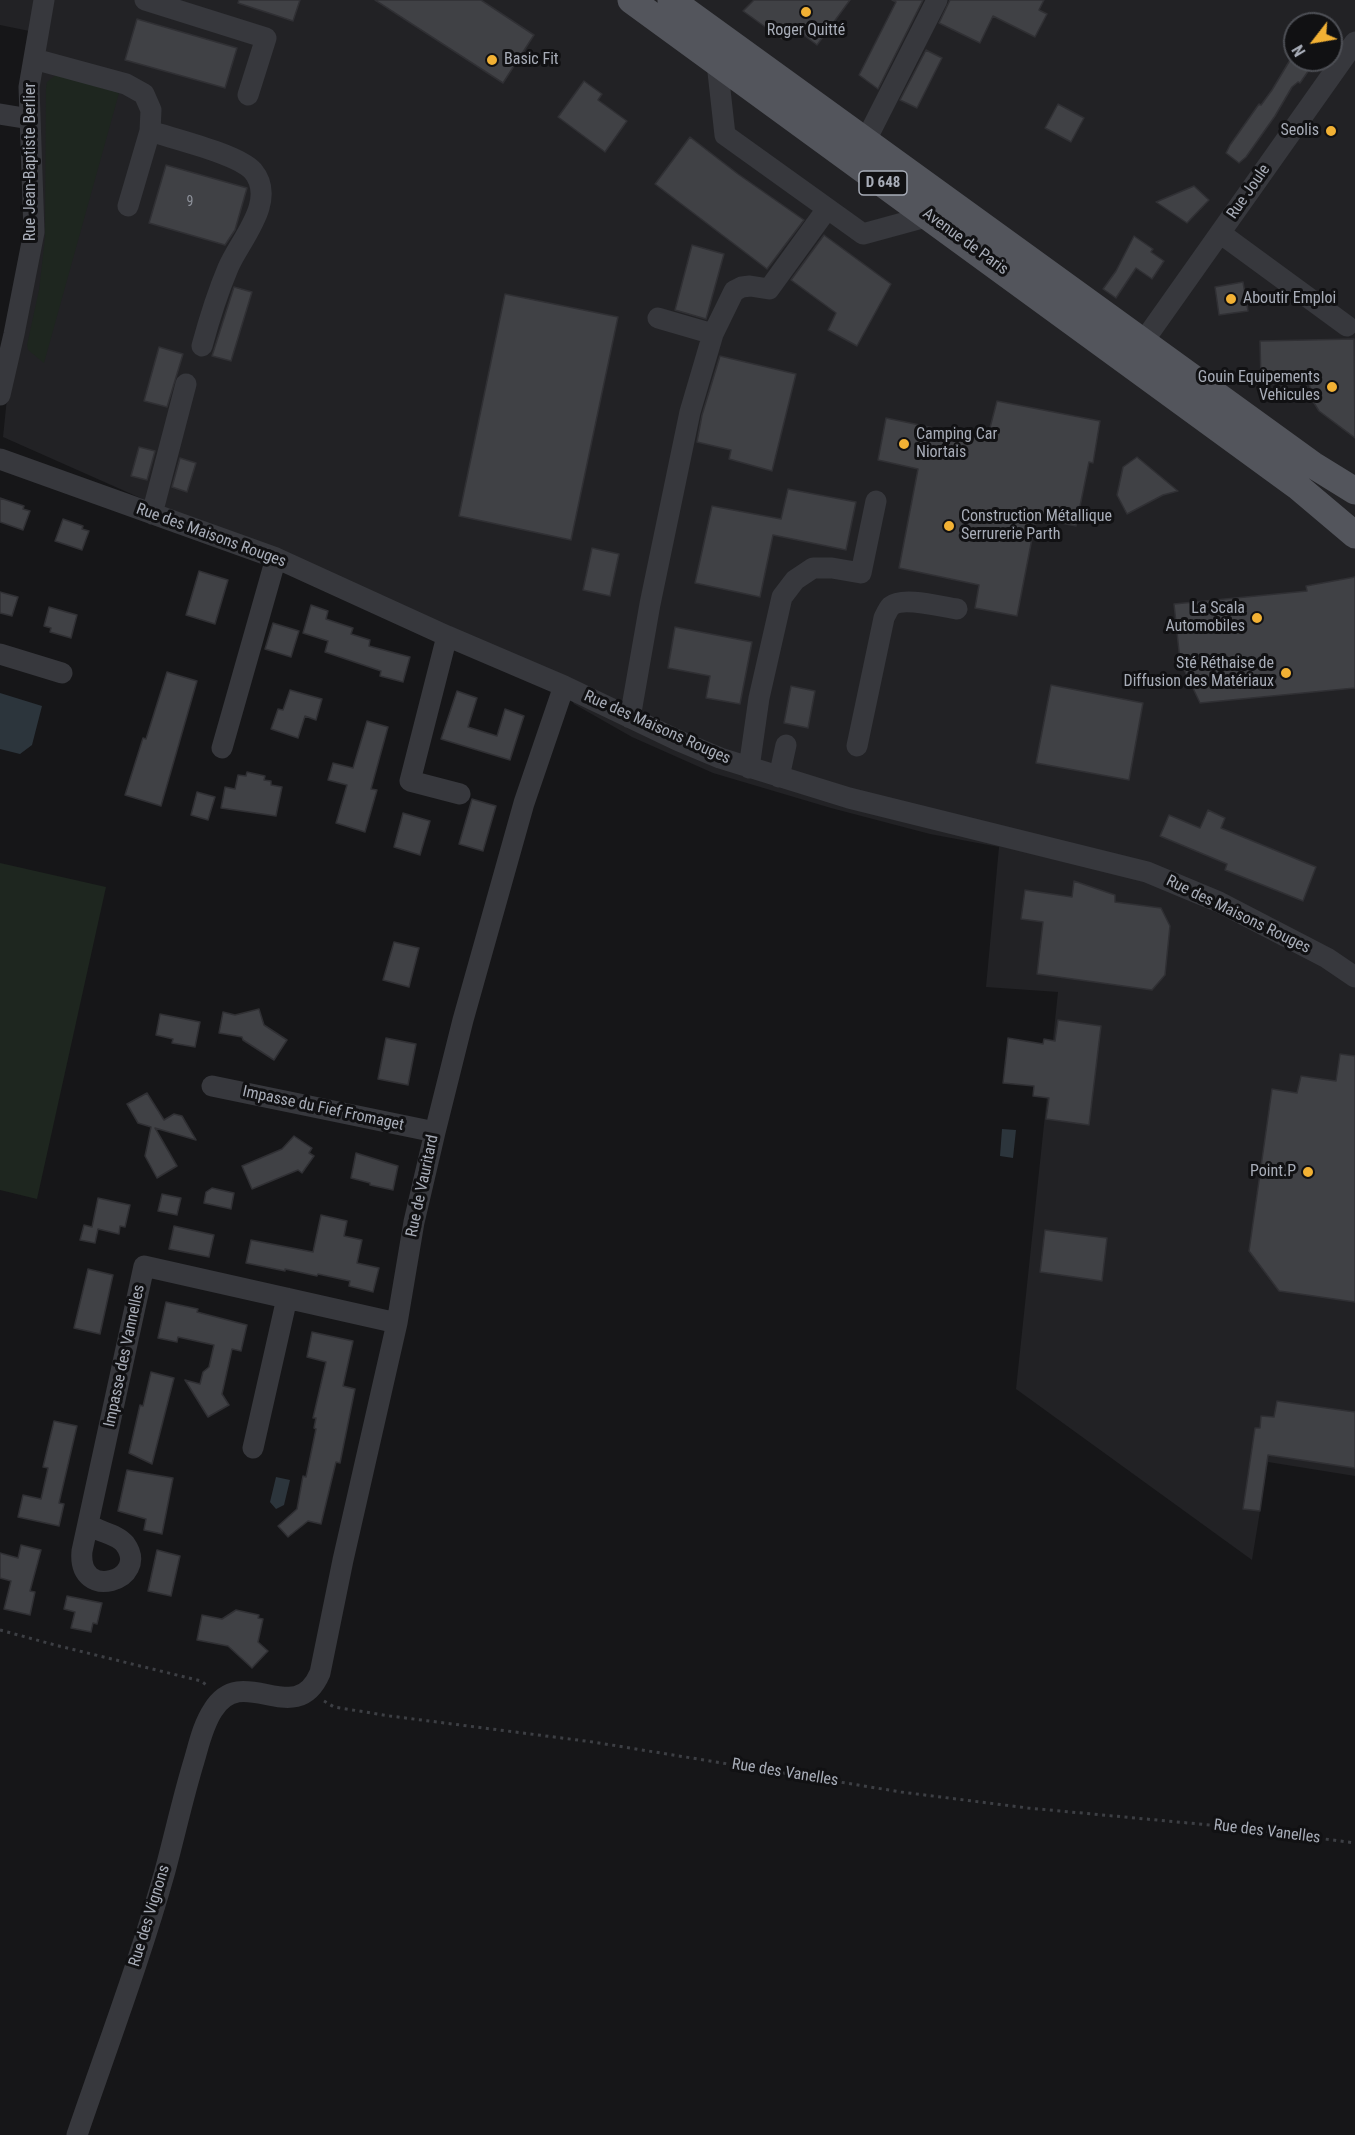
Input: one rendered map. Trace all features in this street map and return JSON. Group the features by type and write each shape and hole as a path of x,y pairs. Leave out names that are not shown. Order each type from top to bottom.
{"main road":[{"name":"Avenue de Paris","path":"631,0 1297,486 1355,536"},
{"name":"Avenue de Paris","path":"671,0 1313,465 1355,491"},
{"name":"Avenue de Paris","path":"1313,465 1355,506"},
{"name":"Avenue de Paris","path":"1297,486 1355,515"}],"street":[{"name":"Rue Jean-Baptiste Berlier","path":"0,395 34,232 29,87 44,0"},
{"path":"145,0 192,7 266,38 248,96"},
{"path":"865,142 937,0"},
{"name":"Rue Joule","path":"1143,342 1220,233 1351,56"},
{"path":"34,60 126,84 144,94 152,110 150,131 128,206"},
{"path":"717,63 725,135 827,209 863,234 929,216"},
{"path":"0,114 30,119"},
{"path":"150,131 224,155 252,170 259,181 261,200 252,228 229,264 214,303 202,346"},
{"path":"630,718 650,604 690,412 713,334 734,291 750,286 769,289 827,209"},
{"path":"1220,233 1347,326"},
{"path":"658,318 713,334"},
{"path":"152,514 186,384"},
{"name":"Rue des Maisons Rouges","path":"0,459 276,558 447,636 564,686 676,740 749,768 849,798 1147,872 1219,902 1327,958 1355,977"},
{"path":"749,768 759,698 782,597 795,580 813,568 832,568 861,573 876,501"},
{"path":"222,748 276,558"},
{"path":"857,746 884,618 888,610 892,605 906,601 957,609"},
{"path":"447,636 410,781 460,794"},
{"path":"0,654 62,673"},
{"name":"Rue de Vauritard","path":"310,1692 320,1673 343,1560 397,1323 414,1222 462,1020 524,803 564,686"},
{"path":"779,777 786,745"},
{"name":"Rue des Maisons Rouges","path":"1327,958 1355,963"},
{"name":"Impasse du Fief Fromaget","path":"212,1086 435,1132"},
{"name":"Impasse des Vannelles","path":"88,1524 144,1266 397,1323"},
{"path":"253,1448 286,1298"},
{"path":"222,1697 230,1692 241,1691 286,1697 297,1697 310,1692"},
{"name":"Rue des Vignons","path":"77,2135 141,1947 165,1870 178,1814 201,1738 211,1713 222,1697"}],"path":[{"path":"0,1630 201,1681 222,1697"},
{"name":"Rue des Vanelles","path":"310,1692 334,1707 593,1742 901,1792 1028,1808 1242,1828 1355,1843"}],"shaded area":[{"path":"0,0 1355,0 1355,1476 1268,1462 1252,1560 1016,1389 1058,992 986,987 999,847 930,834 713,773 632,737 574,704 564,686 3,437 44,34 0,25"},
{"path":"57,74 119,93 44,363 28,350 27,345 39,290 45,238 46,88 47,82"},
{"path":"0,693 42,706 32,745 20,754 0,749"},
{"path":"0,863 106,887 37,1199 0,1190"},
{"path":"1002,1129 1016,1130 1013,1158 1000,1156"},
{"path":"276,1477 290,1480 284,1505 276,1509 270,1502"}],"building":[{"path":"239,0 300,0 293,21 238,3"},
{"name":"Basic Fit","path":"375,0 481,0 534,35 503,83"},
{"name":"Roger Quitté","path":"754,0 850,0 817,45 789,24 782,39 743,11"},
{"path":"892,0 923,0 878,89 859,75 896,2"},
{"path":"950,0 1044,0 1039,10 1047,14 1035,37 993,16 980,43 939,23"},
{"path":"137,19 237,48 225,88 125,60"},
{"path":"926,50 942,58 917,108 900,100"},
{"path":"1283,72 1308,72 1300,83 1292,87 1275,116 1246,157 1239,163 1226,153 1259,104 1261,105"},
{"path":"584,81 602,94 598,100 627,121 605,152 558,117"},
{"path":"1058,104 1084,118 1071,142 1045,128"},
{"path":"690,137 804,220 767,269 655,184"},
{"path":"166,165 247,188 235,230 225,245 149,223"},
{"path":"1194,186 1209,200 1187,223 1156,202"},
{"path":"824,235 891,284 857,346 828,330 836,313 791,280"},
{"path":"1134,236 1153,249 1151,252 1164,261 1152,279 1136,268 1116,298 1103,289 1116,271"},
{"path":"692,245 724,254 706,319 675,310"},
{"name":"Aboutir Emploi","path":"1243,282 1248,311 1219,315 1215,287"},
{"path":"234,287 252,292 231,361 212,356"},
{"path":"505,294 618,317 571,540 459,516"},
{"name":"Gouin Equipements Vehicules","path":"1354,339 1355,438 1319,411 1314,403 1309,383 1261,384 1260,341"},
{"path":"159,347 183,354 167,407 144,401"},
{"path":"720,356 796,374 772,471 729,459 731,450 697,442 702,415"},
{"path":"997,401 1100,421 1093,463 1089,462 1076,526 1036,518 1017,616 975,608 979,585 899,568 918,469 878,460 886,418 987,439"},
{"path":"139,447 155,451 147,480 131,476"},
{"path":"1137,457 1178,491 1163,495 1127,514 1117,495 1123,467"},
{"path":"180,458 196,463 187,492 172,487"},
{"path":"788,489 856,502 846,550 773,535 760,597 695,583 712,506 781,519"},
{"path":"0,498 24,506 23,509 30,511 23,530 0,522"},
{"path":"63,519 83,526 82,529 89,531 82,550 55,541"},
{"path":"592,548 619,554 610,596 583,590"},
{"path":"199,571 228,580 215,624 186,615"},
{"path":"1355,577 1355,688 1200,703 1180,661 1174,604 1307,591 1306,586"},
{"path":"0,592 18,597 12,616 0,613"},
{"path":"311,605 328,611 326,619 353,628 351,634 370,640 369,646 410,657 403,682 380,676 381,671 325,652 328,641 303,633"},
{"path":"49,607 77,615 71,638 50,632 51,628 44,626"},
{"path":"273,623 299,631 291,657 265,649"},
{"path":"675,627 752,642 740,704 706,698 710,676 668,668"},
{"path":"167,672 197,681 161,806 125,795"},
{"path":"1051,685 1143,703 1129,780 1036,763"},
{"path":"791,686 815,691 808,728 784,723"},
{"path":"290,690 322,699 316,720 305,716 298,738 271,729 278,709 283,710"},
{"path":"457,691 477,698 468,727 497,736 505,709 524,716 510,760 441,739"},
{"path":"367,721 388,727 371,789 377,790 365,832 336,823 347,785 328,780 333,763 353,768"},
{"path":"247,772 265,776 264,780 271,781 271,785 282,787 276,816 221,808 225,787 235,789 238,775 246,776"},
{"path":"197,792 215,797 208,820 191,815"},
{"path":"472,799 496,806 483,851 459,844"},
{"path":"1208,810 1225,818 1221,828 1316,867 1303,901 1225,870 1227,864 1160,836 1169,815 1200,828"},
{"path":"403,813 430,821 420,855 394,847"},
{"path":"1074,881 1115,895 1115,902 1161,908 1170,926 1165,975 1152,990 1037,974 1043,922 1021,919 1025,890 1072,897"},
{"path":"394,942 419,948 409,987 383,980"},
{"path":"259,1009 264,1025 287,1040 274,1060 243,1040 242,1037 219,1033 223,1012 235,1015"},
{"path":"160,1014 200,1022 195,1047 172,1043 173,1039 156,1035"},
{"path":"1058,1020 1101,1026 1089,1125 1046,1119 1049,1098 1033,1096 1034,1086 1003,1083 1008,1038 1043,1044 1044,1039 1055,1041"},
{"path":"386,1038 416,1044 408,1085 378,1079"},
{"name":"Point.P","path":"1340,1054 1355,1056 1355,1302 1279,1291 1249,1251 1272,1089 1297,1093 1301,1076 1336,1081"},
{"path":"147,1093 164,1120 174,1114 182,1116 196,1140 155,1128 177,1166 157,1178 145,1156 151,1127 138,1123 127,1104"},
{"path":"294,1136 312,1148 309,1153 314,1156 302,1173 298,1170 252,1189 242,1166 282,1149"},
{"path":"356,1153 398,1166 393,1190 351,1178"},
{"path":"212,1188 234,1193 231,1209 204,1203 206,1192"},
{"path":"162,1194 181,1198 177,1215 158,1211"},
{"path":"98,1198 130,1205 125,1227 120,1226 119,1234 98,1229 95,1243 80,1240 84,1225 92,1227"},
{"path":"321,1215 347,1221 344,1236 362,1240 357,1263 379,1268 373,1292 349,1286 350,1281 246,1263 251,1240 313,1252"},
{"path":"174,1226 214,1235 209,1257 169,1249"},
{"path":"1045,1230 1107,1238 1102,1281 1040,1272"},
{"path":"88,1269 113,1275 100,1334 74,1328"},
{"path":"166,1302 198,1309 197,1312 247,1325 241,1351 232,1349 222,1394 229,1405 208,1417 185,1380 200,1384 203,1372 209,1367 214,1345 178,1337 177,1342 158,1338"},
{"path":"312,1332 353,1341 343,1386 355,1389 340,1463 336,1462 321,1524 308,1521 288,1537 278,1526 297,1509 316,1429 314,1428 316,1418 313,1418 326,1362 307,1357"},
{"path":"151,1372 174,1378 152,1464 129,1453 140,1405 143,1406"},
{"path":"1277,1401 1355,1412 1355,1468 1268,1455 1260,1511 1243,1509 1255,1428 1260,1428 1261,1416 1274,1417"},
{"path":"54,1421 77,1426 59,1503 64,1504 59,1526 18,1517 23,1495 41,1499 48,1468 43,1467"},
{"path":"127,1470 173,1478 162,1534 144,1530 146,1519 118,1511"},
{"path":"21,1545 41,1550 30,1591 35,1592 30,1615 4,1609 11,1581 0,1578 0,1553 18,1558"},
{"path":"157,1550 180,1556 171,1596 148,1591"},
{"path":"67,1596 102,1603 97,1624 93,1623 91,1632 71,1628 75,1612 64,1609"},
{"path":"236,1610 259,1615 258,1618 263,1619 258,1642 268,1651 252,1668 228,1646 197,1640 202,1615 222,1619"}],"place":[{"name":"Roger Quitté","path":"806,12"},
{"name":"Basic Fit","path":"492,60"},
{"name":"Seolis","path":"1331,131"},
{"name":"Aboutir Emploi","path":"1231,299"},
{"name":"Gouin Equipements Vehicules","path":"1332,387"},
{"name":"Camping Car Niortais","path":"904,444"},
{"name":"Construction Métallique Serrurerie Parth","path":"949,526"},
{"name":"La Scala Automobiles","path":"1257,618"},
{"name":"Sté Réthaise de Diffusion des Matériaux","path":"1286,673"},
{"name":"Point.P","path":"1308,1172"}]}
